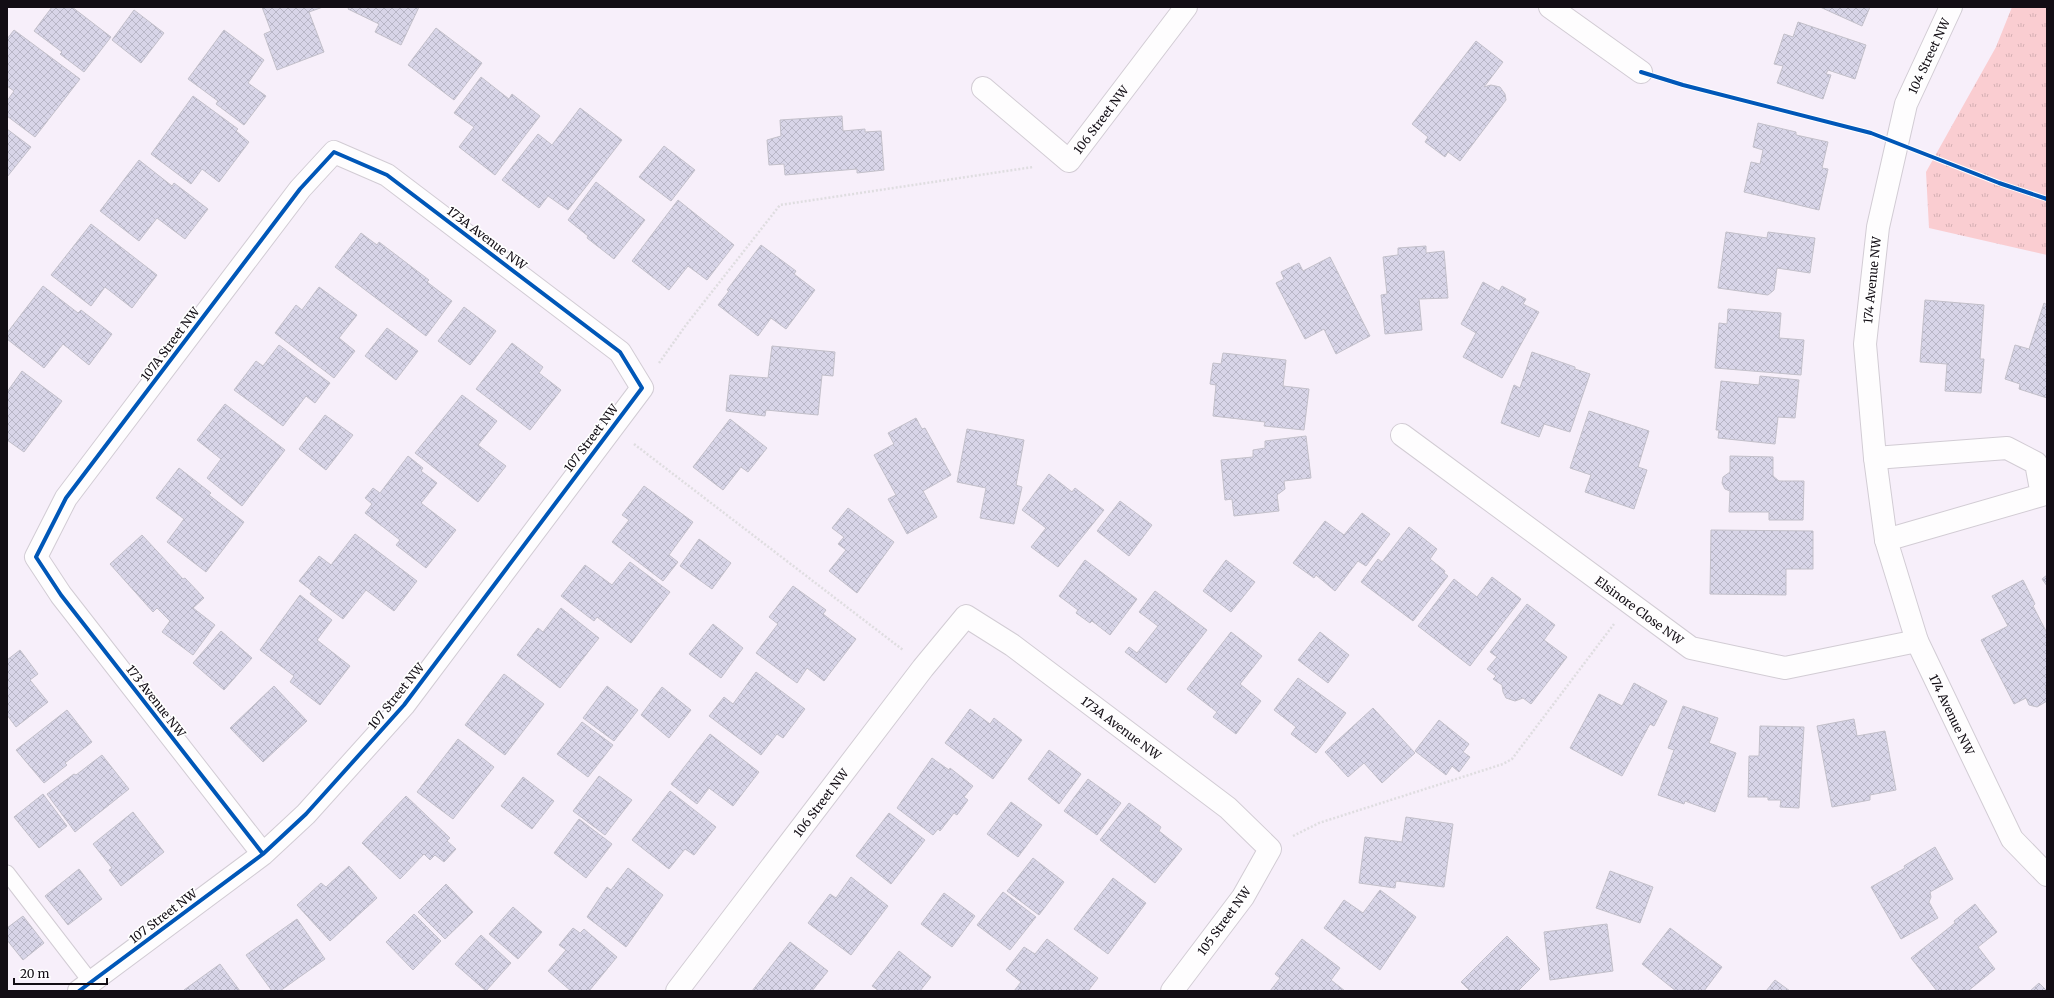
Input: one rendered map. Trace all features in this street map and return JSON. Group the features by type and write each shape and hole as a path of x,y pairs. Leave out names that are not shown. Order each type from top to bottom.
{"street":[{"name":"106 Street NW","path":"983,88 1069,161 1186,7"},
{"path":"1550,7 1641,72"},
{"name":"104 Street NW","path":"1906,104 1951,7"},
{"name":"174 Avenue NW","path":"1906,104 1878,226 1865,344 1875,458 1886,540 1917,641 2012,839 2047,875"},
{"name":"173A Avenue NW","path":"334,152 387,175 620,352 642,388"},
{"name":"107A Street NW","path":"36,557 66,498 300,189 334,152"},
{"name":"107 Street NW","path":"85,987 263,854 306,814 404,705 642,388"},
{"name":"Elsinore Close NW","path":"1402,434 1691,648 1785,668 1917,641"},
{"path":"1875,458 2007,448 2036,463 2042,495 1886,540"},
{"name":"173 Avenue NW","path":"36,557 61,595 263,854"},
{"name":"106 Street NW","path":"677,991 923,668 966,616"},
{"name":"173A Avenue NW","path":"966,616 1012,645 1228,808 1270,849"},
{"name":"105 Street NW","path":"1172,991 1243,897 1270,849"}],"lane":[{"path":"7,873 85,987"}],"path":[{"path":"642,388 686,325 780,205 1069,161"},
{"path":"609,430 640,448 890,639 923,668"},
{"path":"1270,849 1319,823 1503,764 1512,759 1629,602"}],"green space":[{"path":"2012,7 2047,7 2047,255 1929,228 1926,172 1996,47"}],"building":[{"path":"52,7 72,7 111,37 84,72 60,54 62,52 34,31"},
{"path":"262,7 323,7 309,12 324,52 277,70 264,34 271,31"},
{"path":"349,7 419,7 401,45 375,32 379,24 348,9"},
{"path":"1820,7 1870,7 1862,26"},
{"path":"134,10 164,33 141,63 112,40"},
{"path":"1798,22 1866,45 1855,79 1828,70 1826,74 1831,75 1823,99 1777,83 1783,66 1774,64 1784,34 1793,37"},
{"path":"436,28 482,63 454,100 408,65"},
{"path":"14,30 80,79 35,137 7,116 7,101 14,91 7,86 7,39"},
{"path":"224,30 264,60 248,83 266,96 244,125 216,104 218,101 188,79"},
{"path":"1476,41 1503,62 1484,87 1491,85 1500,87 1505,94 1506,100 1460,161 1448,152 1445,157 1425,142 1428,137 1412,124"},
{"path":"481,77 509,99 512,94 540,116 495,175 459,147 474,127 454,113"},
{"path":"193,96 238,129 236,131 249,142 219,182 202,169 191,184 151,154"},
{"path":"580,108 622,140 568,210 548,196 539,208 502,180 538,134 552,145"},
{"path":"842,116 843,131 865,129 865,132 881,131 884,170 857,173 857,169 785,175 784,164 769,165 767,140 781,136 780,120"},
{"path":"1758,123 1796,132 1796,135 1828,142 1822,168 1828,169 1819,210 1744,192 1751,162 1760,164 1763,150 1753,147"},
{"path":"7,129 31,147 7,177"},
{"path":"664,146 695,170 671,201 639,177"},
{"path":"139,160 172,186 174,183 208,209 185,239 157,218 139,241 100,211"},
{"path":"596,182 645,220 614,259 587,238 588,236 568,220"},
{"path":"678,200 734,245 707,280 688,266 669,290 632,261"},
{"path":"91,224 157,275 132,308 105,287 91,306 51,275"},
{"path":"1726,232 1767,238 1768,232 1815,238 1810,273 1777,268 1774,290 1768,295 1718,288"},
{"path":"361,233 377,245 379,242 429,280 427,282 452,301 426,336 335,267"},
{"path":"761,245 796,271 794,274 815,290 786,329 771,318 758,336 718,305 729,291 727,290"},
{"path":"1426,246 1426,253 1444,251 1448,298 1419,299 1422,330 1385,334 1381,295 1387,294 1383,257 1398,255 1398,248"},
{"path":"1330,257 1370,336 1336,354 1324,329 1305,339 1276,283 1284,279 1281,272 1299,263 1303,271"},
{"path":"1483,282 1499,291 1502,286 1526,299 1523,304 1539,312 1502,378 1463,357 1476,333 1461,324"},
{"path":"43,286 78,313 81,310 112,334 89,365 63,344 44,368 7,339 7,333"},
{"path":"319,287 357,315 339,338 355,351 334,378 275,333 296,305 302,310"},
{"path":"1925,300 1984,305 1980,359 1984,359 1981,393 1945,391 1947,364 1920,362"},
{"path":"2044,303 2047,305 2047,398 2019,389 2020,384 2005,379 2015,345 2029,349"},
{"path":"464,307 496,331 470,365 438,341"},
{"path":"1728,309 1781,313 1779,338 1804,340 1801,375 1715,368 1719,323 1727,324"},
{"path":"387,328 418,351 396,380 365,356"},
{"path":"512,343 543,367 539,373 561,390 530,430 476,389"},
{"path":"279,345 330,383 315,403 306,396 283,426 234,390 256,361 263,366"},
{"path":"772,346 835,352 833,376 822,375 818,415 766,410 765,416 726,411 730,375 768,378"},
{"path":"1532,352 1575,367 1575,369 1590,374 1570,432 1544,424 1539,437 1501,423 1514,385 1520,388"},
{"path":"1223,353 1286,360 1283,386 1309,389 1304,430 1264,426 1265,422 1213,416 1216,385 1210,384 1213,363 1221,364"},
{"path":"22,371 62,401 24,452 7,440 7,392"},
{"path":"1760,376 1799,380 1795,418 1778,417 1775,444 1718,438 1719,430 1716,430 1721,381 1759,385"},
{"path":"462,395 497,421 478,445 506,466 478,502 415,453"},
{"path":"225,404 285,450 242,506 207,478 221,459 197,440"},
{"path":"1589,411 1649,431 1638,467 1647,470 1634,509 1585,492 1591,475 1570,468"},
{"path":"325,415 353,435 326,470 299,449"},
{"path":"916,418 922,429 925,428 951,475 923,491 937,517 907,534 888,499 896,495 874,455 894,444 888,433"},
{"path":"730,419 767,448 748,472 741,467 723,490 693,467"},
{"path":"967,429 1024,440 1016,485 1022,487 1014,524 980,518 986,488 957,482"},
{"path":"1306,436 1311,478 1284,481 1285,489 1277,495 1279,511 1234,516 1232,499 1225,500 1221,460 1253,457 1253,450 1265,448 1265,441"},
{"path":"408,456 423,468 421,471 437,483 421,503 456,530 426,568 396,545 400,540 365,513 372,504 365,498 373,488 380,493"},
{"path":"1730,456 1773,457 1773,476 1779,481 1804,481 1803,520 1769,520 1769,512 1729,512 1730,491 1725,489 1722,483 1723,477 1730,472"},
{"path":"179,468 211,493 209,495 244,522 206,572 167,542 184,519 156,498"},
{"path":"1049,474 1072,492 1075,488 1104,510 1058,567 1031,547 1046,528 1022,510"},
{"path":"644,486 693,522 669,555 678,562 663,581 612,542 629,520 622,515"},
{"path":"1120,501 1152,525 1129,556 1097,531"},
{"path":"848,508 894,542 857,593 829,571 846,550 838,544 844,537 832,528"},
{"path":"1362,513 1390,534 1366,566 1358,561 1335,591 1316,575 1314,578 1293,563 1325,521 1344,535"},
{"path":"1409,527 1437,549 1430,559 1445,571 1444,573 1448,576 1413,621 1361,582 1378,559 1382,562"},
{"path":"1711,530 1813,531 1813,569 1786,569 1786,595 1710,594"},
{"path":"355,534 417,581 394,611 366,590 343,619 310,594 312,591 299,581 319,556 331,565"},
{"path":"142,535 183,579 185,578 204,598 193,608 215,625 193,655 162,632 170,621 157,608 153,612 110,564"},
{"path":"699,539 731,563 712,589 680,566"},
{"path":"1085,560 1137,599 1110,635 1092,621 1090,623 1076,613 1078,610 1059,596"},
{"path":"1226,560 1255,582 1231,612 1203,591"},
{"path":"630,562 670,592 631,643 597,617 594,621 561,596 585,565 612,585"},
{"path":"2047,575 2047,586 2042,579"},
{"path":"1492,577 1521,599 1470,666 1418,626 1454,579 1477,597"},
{"path":"2023,580 2035,604 2033,606 2047,633 2047,686 2045,687 2047,692 2047,701 2037,707 2029,705 2026,698 2014,704 1981,640 2008,626 1992,596"},
{"path":"793,586 826,610 823,614 856,639 824,681 807,668 797,683 756,653 778,624 769,617"},
{"path":"1155,591 1207,630 1166,683 1125,652 1129,647 1137,653 1158,626 1139,612"},
{"path":"300,595 332,620 317,640 350,666 320,705 290,682 294,676 260,650"},
{"path":"1527,604 1555,625 1544,640 1567,657 1531,704 1523,698 1515,701 1506,698 1502,685 1493,679 1496,676 1487,669 1497,657 1490,652"},
{"path":"561,608 599,638 560,688 517,655 538,628 543,632"},
{"path":"713,624 743,648 721,678 689,654"},
{"path":"221,631 252,658 224,690 193,663"},
{"path":"1231,632 1262,656 1240,684 1261,701 1236,734 1213,717 1217,712 1187,689"},
{"path":"1320,632 1349,655 1328,683 1298,660"},
{"path":"20,650 38,674 30,680 48,702 16,727 7,715 7,660"},
{"path":"756,672 805,709 783,738 777,734 761,755 709,716 724,697 733,704"},
{"path":"504,674 544,704 505,755 465,725"},
{"path":"1298,678 1346,713 1316,753 1291,734 1296,727 1274,710"},
{"path":"1634,683 1667,701 1654,726 1650,724 1622,776 1570,748 1599,694 1622,706"},
{"path":"274,686 307,721 263,762 230,728"},
{"path":"607,686 638,710 614,741 583,718"},
{"path":"662,687 691,710 669,738 641,715"},
{"path":"1683,706 1718,718 1709,743 1736,753 1715,812 1685,801 1684,804 1658,795 1674,750 1668,748"},
{"path":"1373,708 1415,753 1382,783 1364,763 1348,777 1325,752"},
{"path":"970,709 990,724 994,718 1022,740 993,779 945,743"},
{"path":"67,710 92,742 65,763 67,765 44,783 16,750"},
{"path":"1854,719 1857,736 1885,731 1896,790 1870,795 1870,800 1832,807 1817,726"},
{"path":"1439,720 1469,744 1463,752 1470,757 1459,772 1452,766 1446,775 1415,751"},
{"path":"582,722 613,745 588,777 557,754"},
{"path":"1760,726 1804,727 1799,808 1780,807 1781,800 1768,800 1768,797 1748,797 1749,756 1759,756"},
{"path":"710,734 759,772 733,806 709,788 697,804 671,784"},
{"path":"458,739 494,767 453,819 417,792"},
{"path":"1049,750 1081,774 1059,804 1028,779"},
{"path":"102,755 129,789 75,832 47,794 74,774 76,775"},
{"path":"932,758 949,770 950,768 973,786 964,797 968,800 957,815 954,813 940,831 938,829 933,835 897,808"},
{"path":"599,776 632,800 605,835 573,811"},
{"path":"523,777 554,801 532,829 501,806"},
{"path":"1088,779 1121,803 1097,835 1064,811"},
{"path":"670,791 716,827 694,855 685,849 669,869 632,840"},
{"path":"43,794 67,826 39,848 14,817"},
{"path":"406,796 450,838 447,841 456,849 444,862 435,855 430,860 424,854 400,879 362,843"},
{"path":"1011,802 1042,825 1018,857 987,834"},
{"path":"1129,803 1161,827 1159,831 1182,849 1155,883 1100,840"},
{"path":"133,812 164,852 121,886 109,870 112,868 93,844"},
{"path":"889,813 925,840 891,884 856,856"},
{"path":"1406,817 1453,824 1444,887 1396,881 1395,888 1359,883 1365,837 1402,842"},
{"path":"579,819 612,844 586,878 554,853"},
{"path":"1935,847 1953,879 1930,892 1931,897 1929,902 1938,918 1901,939 1871,887 1905,868 1904,866"},
{"path":"1033,858 1064,882 1039,915 1007,891"},
{"path":"349,866 377,898 330,941 297,905 321,883 326,887"},
{"path":"628,868 663,895 626,947 587,917 607,887 611,890"},
{"path":"79,869 102,899 68,925 45,896"},
{"path":"1610,871 1653,887 1640,923 1596,908"},
{"path":"851,877 888,906 851,955 808,923 830,894 836,898"},
{"path":"1113,878 1146,903 1108,954 1074,929"},
{"path":"446,884 473,912 445,939 418,912"},
{"path":"1380,890 1416,917 1380,970 1324,928 1344,900 1363,913"},
{"path":"1003,892 1036,917 1010,950 977,925"},
{"path":"944,893 975,916 952,947 921,924"},
{"path":"1975,904 1997,932 1978,947 1995,969 1968,991 1937,991 1911,958 1955,923 1954,921"},
{"path":"513,907 542,932 518,959 489,934"},
{"path":"414,914 441,941 413,970 386,942"},
{"path":"23,916 44,943 23,960 7,940 7,928"},
{"path":"297,919 325,959 280,991 272,991 246,955"},
{"path":"1607,924 1613,971 1550,980 1544,932"},
{"path":"573,928 580,933 584,929 617,957 589,991 571,991 548,971 566,950 559,945"},
{"path":"1670,928 1722,967 1704,991 1676,991 1642,964"},
{"path":"481,935 511,963 486,991 455,964"},
{"path":"1507,936 1540,969 1518,991 1470,991 1461,982"},
{"path":"1047,939 1098,978 1088,991 1014,991 1021,982 1006,970 1024,947 1035,954"},
{"path":"1302,939 1340,968 1331,980 1345,991 1270,991 1280,978 1275,974"},
{"path":"790,942 828,971 812,991 752,991"},
{"path":"899,951 931,977 920,991 879,991 872,986"},
{"path":"220,964 240,991 184,990"},
{"path":"1775,980 1790,991 1766,991"},
{"path":"2039,983 2047,991 2030,991"}],"cycle path":[{"path":"1641,72 1683,85 1871,133 1999,183 2047,199"},
{"path":"79,991 263,854 306,814 404,705 642,388 620,352 387,175 334,152 300,189 66,498 36,557 61,595 263,854"}]}
